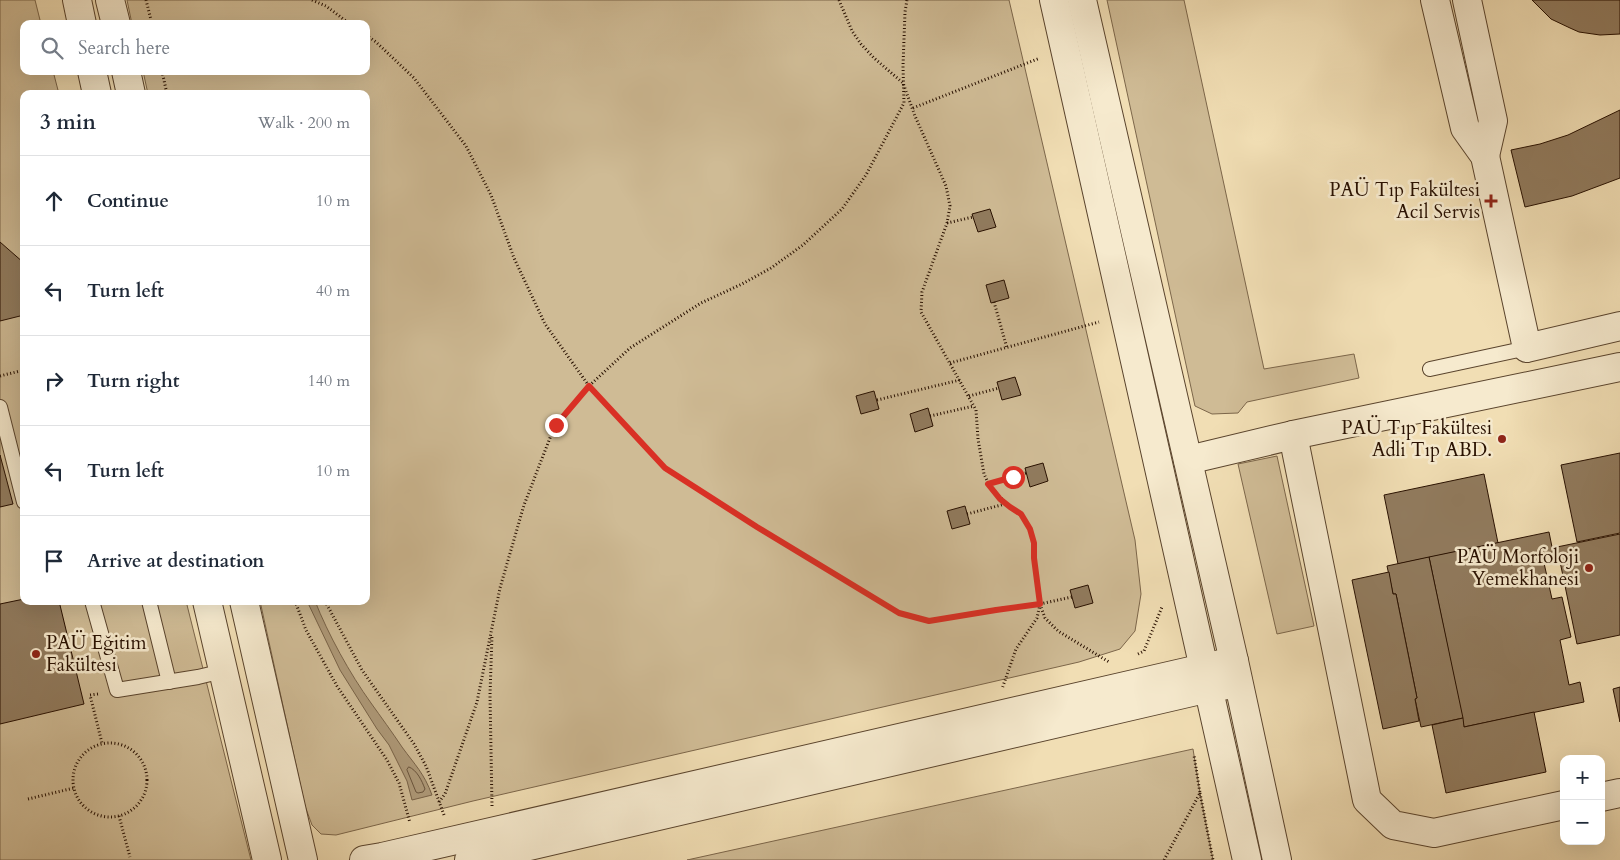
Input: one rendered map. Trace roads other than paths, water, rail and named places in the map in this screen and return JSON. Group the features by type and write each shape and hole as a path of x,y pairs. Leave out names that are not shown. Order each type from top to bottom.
{"street":[{"path":"77,0 81,20"},
{"path":"110,0 115,20"},
{"path":"1054,0 1247,860"},
{"path":"1082,0 1188,460 1277,860"},
{"path":"1435,0 1464,128 1485,156 1526,348 1620,326"},
{"path":"1467,0 1493,121 1485,156"},
{"path":"93,75 95,90"},
{"path":"127,75 130,90"},
{"path":"1188,460 1293,435 1620,367"},
{"path":"1293,435 1367,800 1392,824 1434,833 1560,806"},
{"path":"208,605 267,860"},
{"path":"245,605 303,860"},
{"path":"364,860 382,858 1236,672"},
{"path":"469,860 516,855 1207,677"},
{"path":"1605,796 1620,793"}],"lane":[{"path":"1430,369 1526,348"},
{"path":"0,407 20,486"},
{"path":"93,605 116,690 223,671"},
{"path":"150,605 169,682"}],"water":[{"path":"309,605 317,605 347,667 419,769 432,795 412,800 407,781 389,745 340,670"}],"place":[{"name":"PAÜ Tıp Fakültesi Acil Servis","path":"1491,201"},
{"name":"PAÜ Tıp Fakültesi Adli Tıp ABD.","path":"1502,439"},
{"name":"PAÜ Morfoloji Yemekhanesi","path":"1589,568"},
{"name":"PAÜ Eğitim Fakültesi","path":"36,654"}]}
